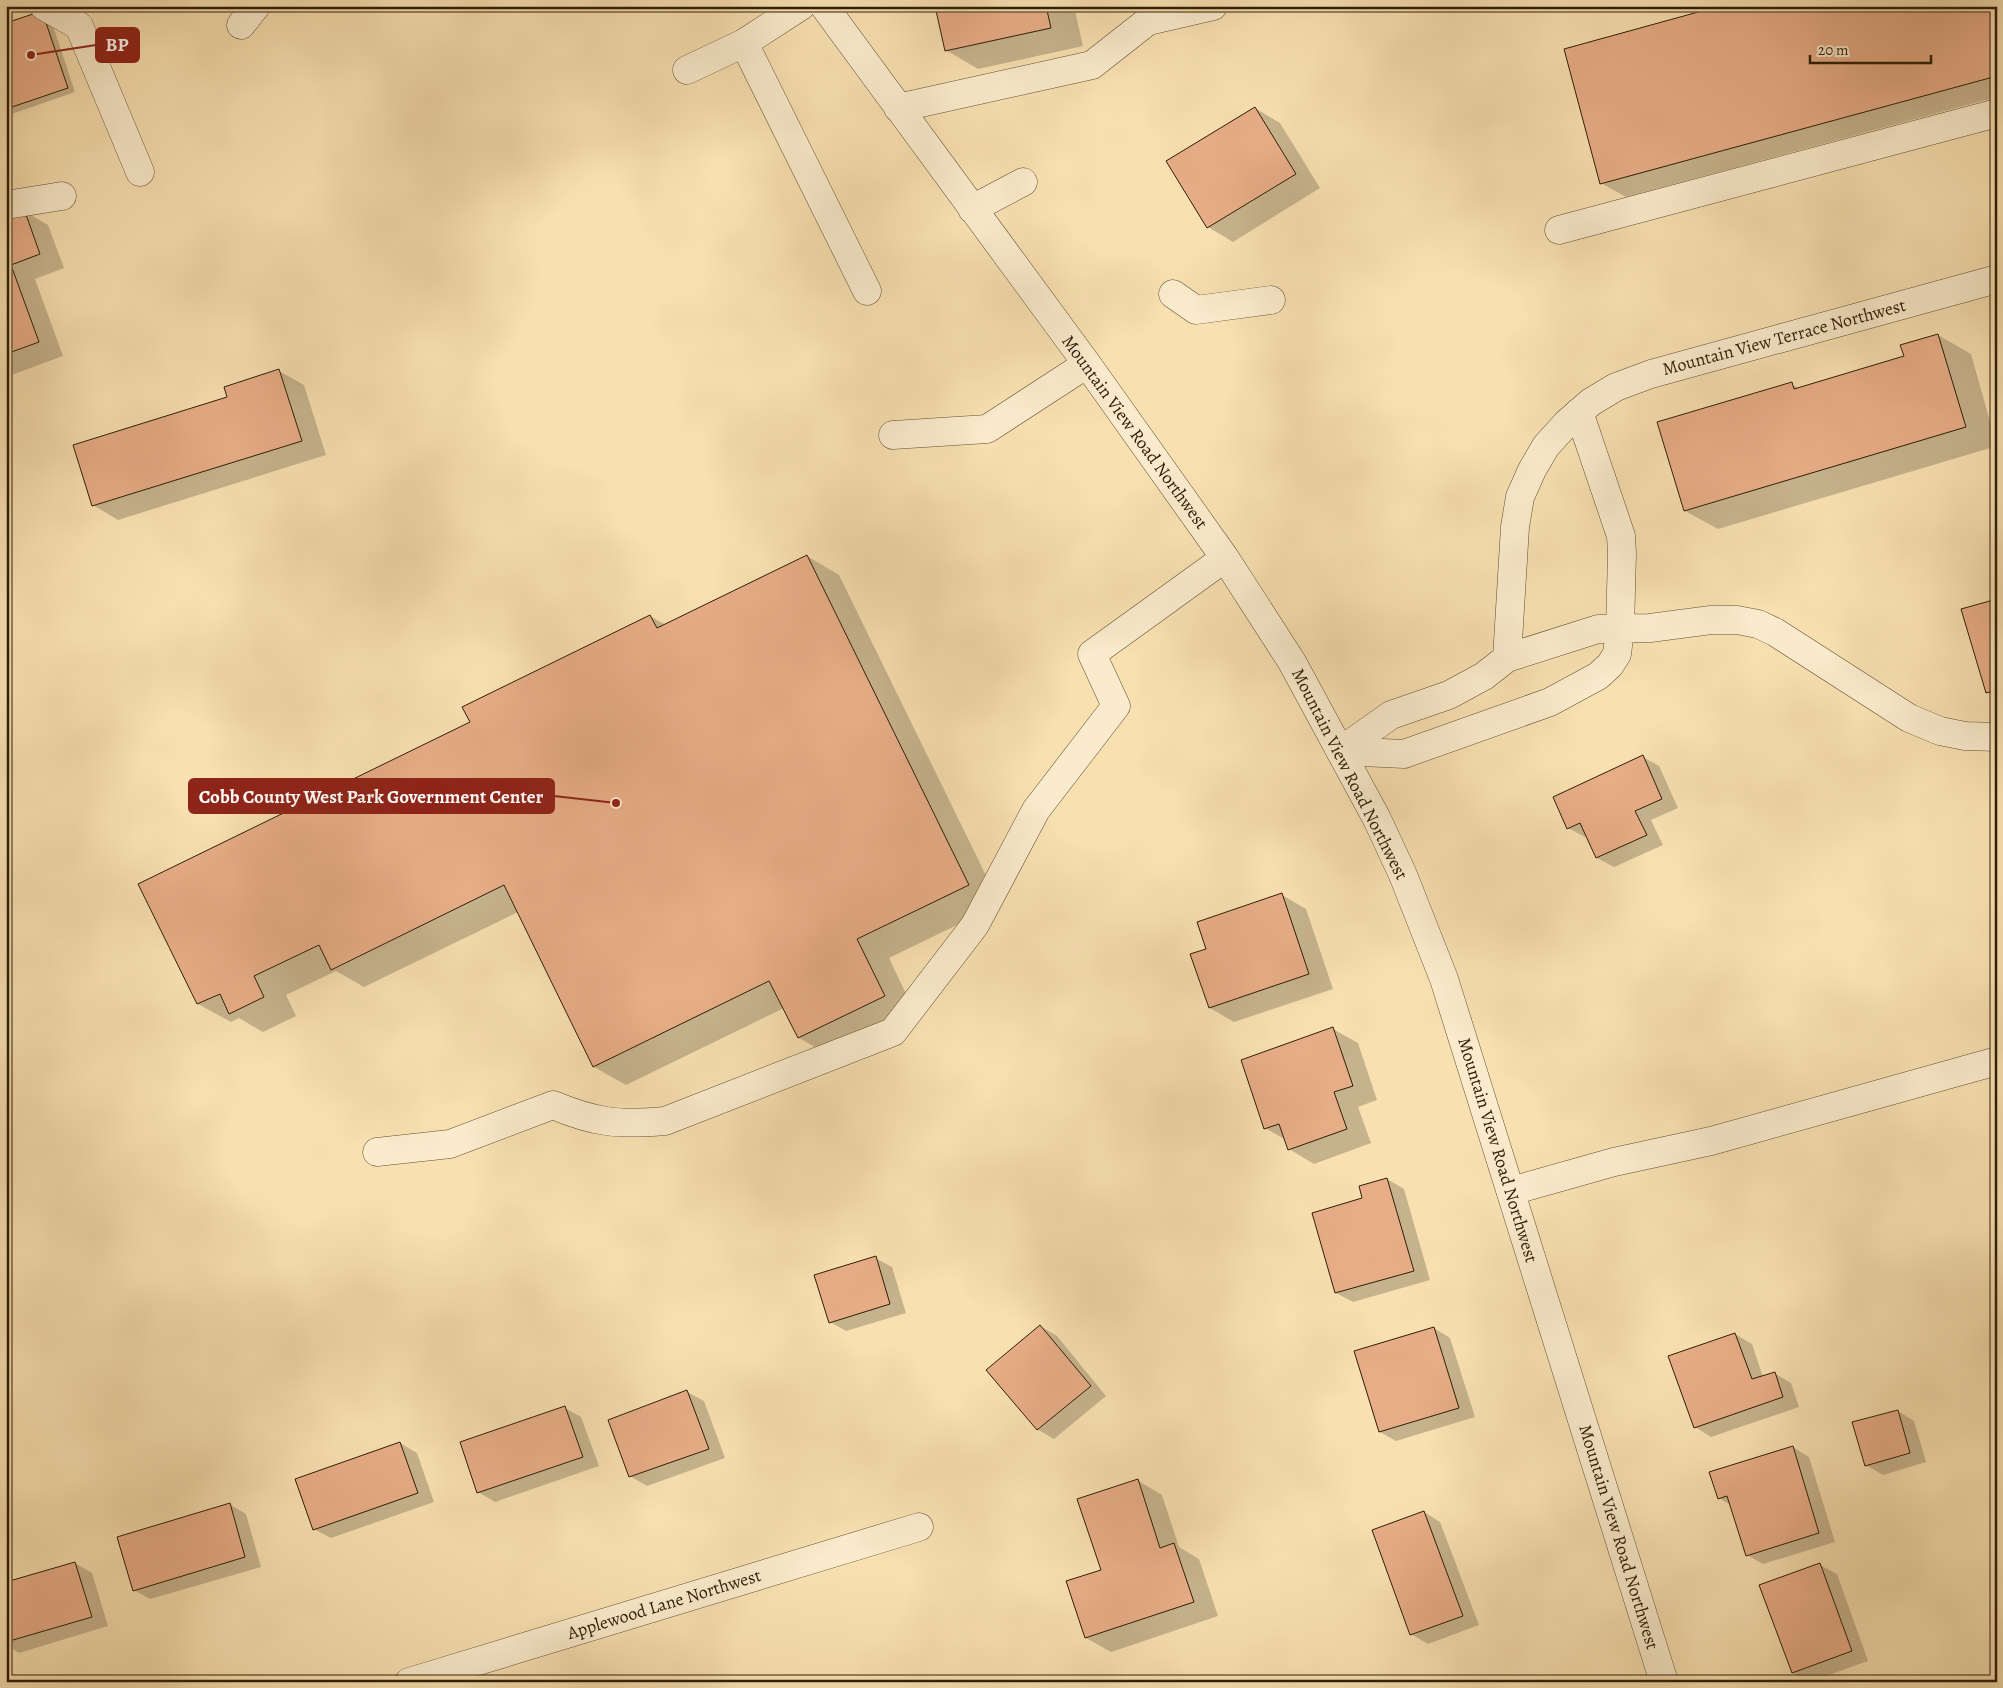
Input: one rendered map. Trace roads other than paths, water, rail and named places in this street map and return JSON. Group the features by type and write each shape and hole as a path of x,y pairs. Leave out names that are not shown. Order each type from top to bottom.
{"street":[{"path":"44,6 79,26 140,172"},
{"path":"687,70 744,43 801,6"},
{"name":"Mountain View Road Northwest","path":"824,6 1087,364 1225,558 1292,662 1377,819 1403,875 1444,979 1664,1682"},
{"path":"898,108 1092,65 1146,13 1213,6"},
{"path":"744,43 867,291"},
{"path":"1559,230 1997,113"},
{"path":"972,209 1023,182"},
{"path":"6,205 62,196"},
{"name":"Mountain View Terrace Northwest","path":"1507,658 1515,527 1520,497 1546,446 1591,402 1616,388 1651,374 1997,279"},
{"path":"1173,294 1196,310 1271,300"},
{"path":"893,435 987,429 1087,364"},
{"path":"1340,751 1404,754 1550,702 1598,676 1610,665 1617,654 1620,628 1621,536 1579,412"},
{"path":"377,1152 450,1144 553,1105 578,1115 606,1122 638,1124 665,1121 893,1032 975,925 1036,810 1116,706 1092,654 1225,558"},
{"path":"1340,751 1391,714 1449,695 1484,676 1507,658 1598,629 1650,628 1711,620 1737,620 1758,624 1774,632 1909,718 1940,731 1965,736 1997,737"},
{"path":"1512,1192 1614,1162 1711,1141 1997,1061"},
{"name":"Applewood Lane Northwest","path":"409,1682 919,1526"}],"place":[{"name":"BP","path":"31,55"},
{"name":"Cobb County West Park Government Center","path":"616,803"}]}
